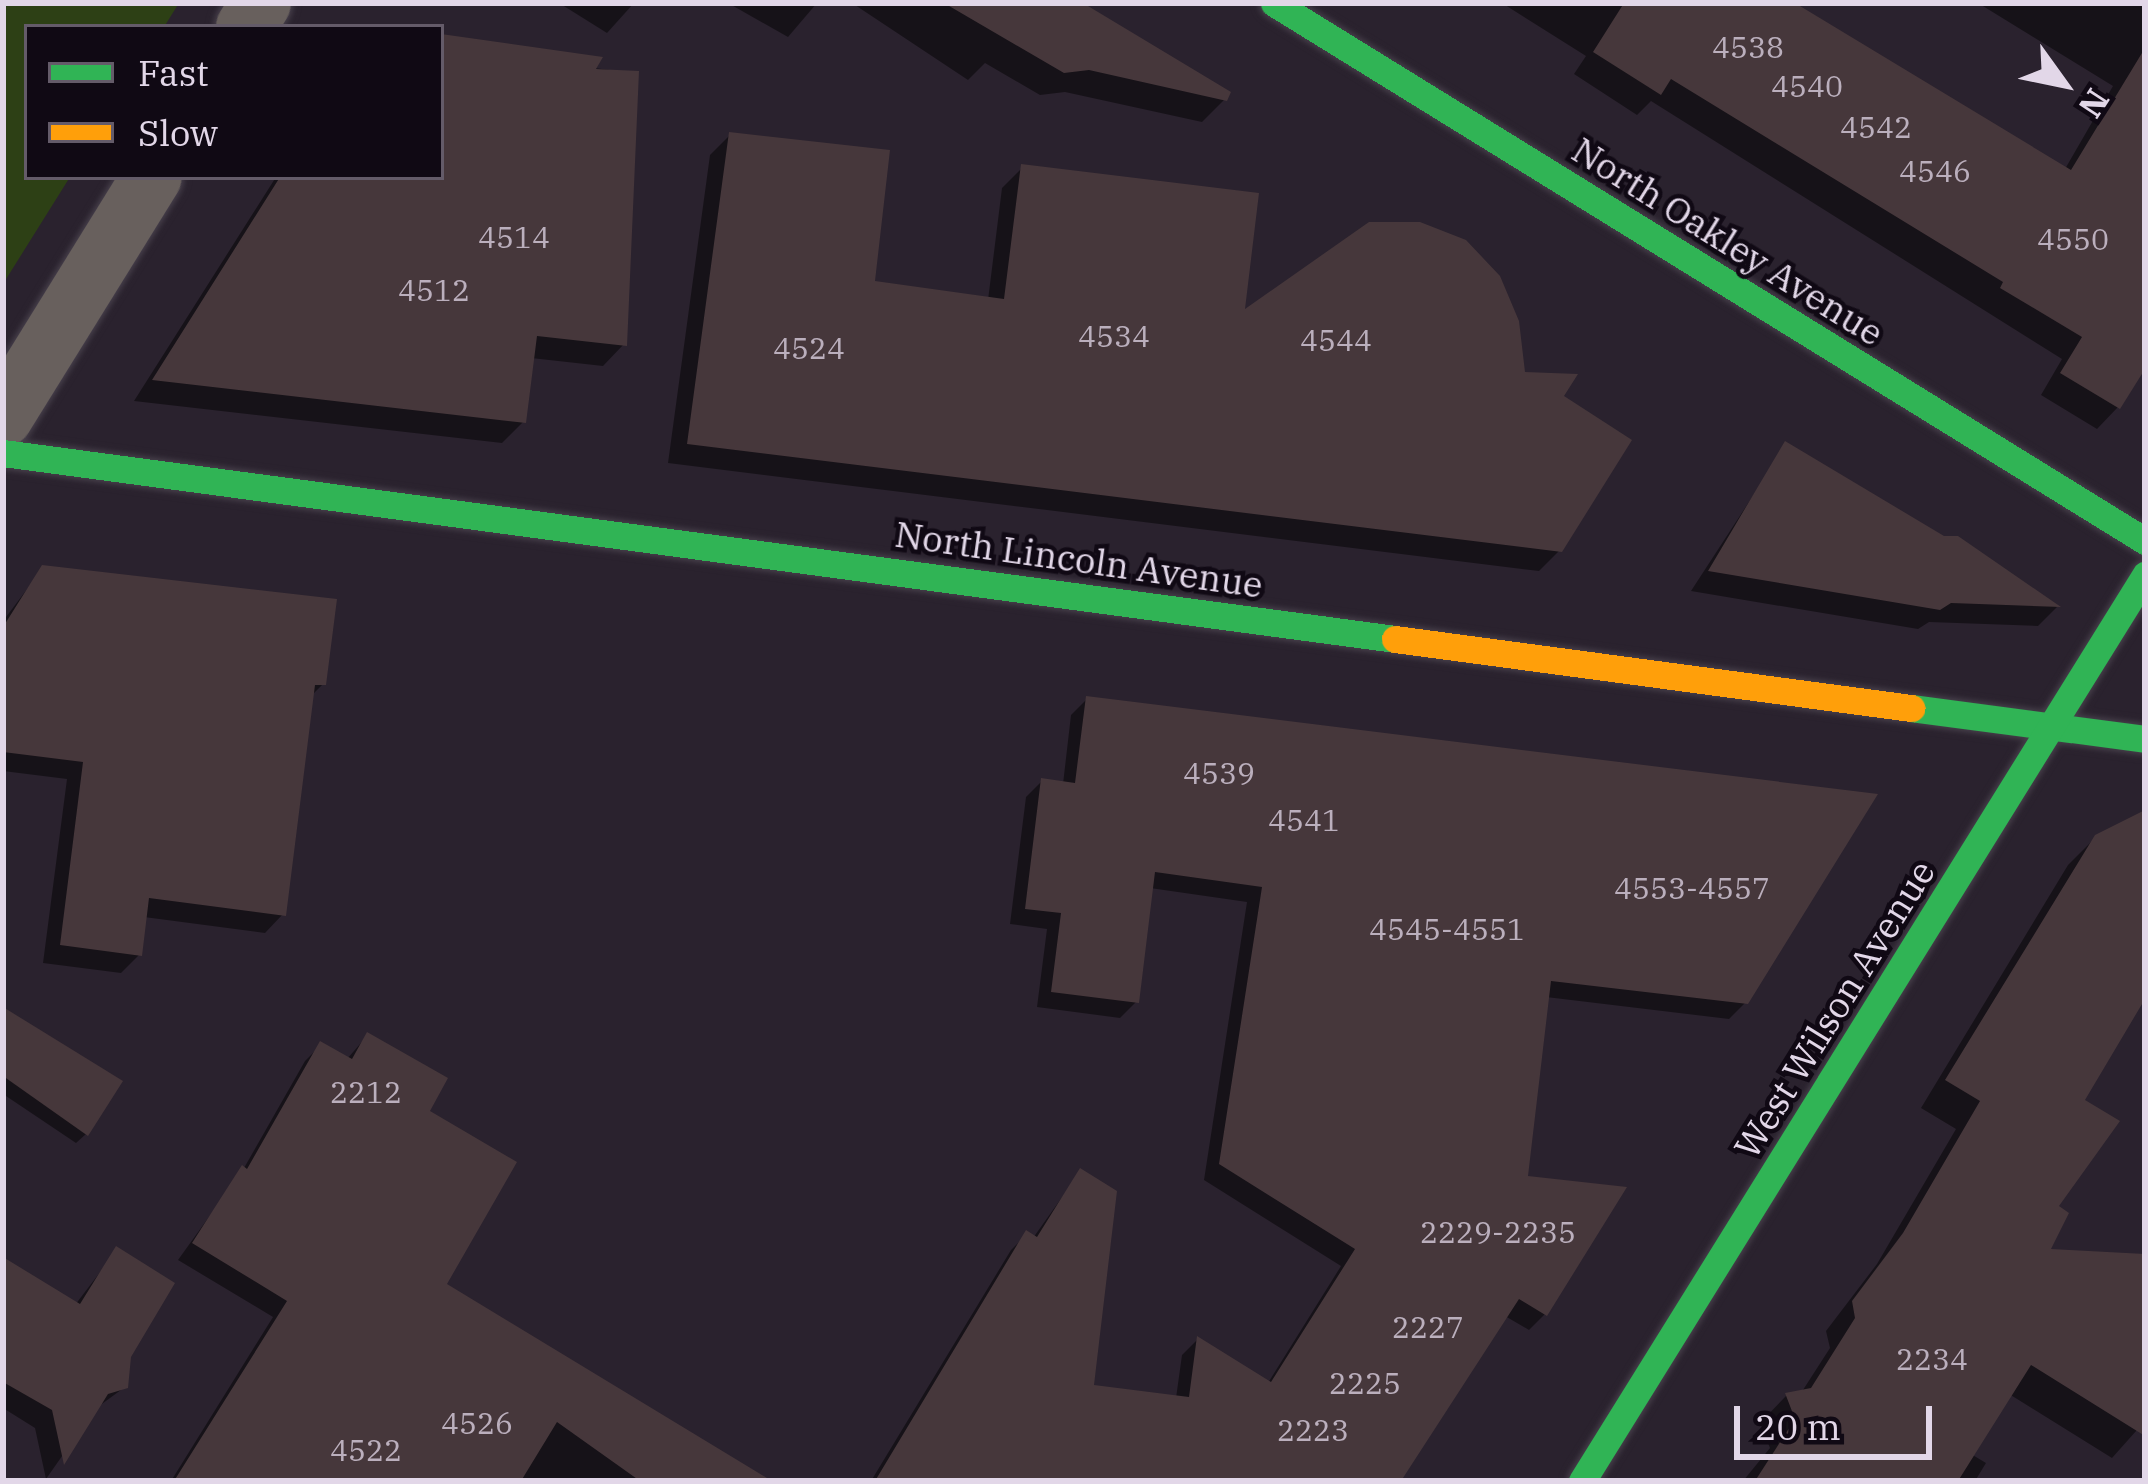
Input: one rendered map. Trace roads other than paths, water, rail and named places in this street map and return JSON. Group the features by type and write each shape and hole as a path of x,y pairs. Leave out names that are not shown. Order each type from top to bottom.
{"main road":[{"name":"North Oakley Avenue","path":"1274,3 2145,541"},
{"name":"North Lincoln Avenue","path":"3,453 2145,739"},
{"name":"West Wilson Avenue","path":"1582,1481 2145,574"}],"street":[{"path":"3,417 150,180"}]}
